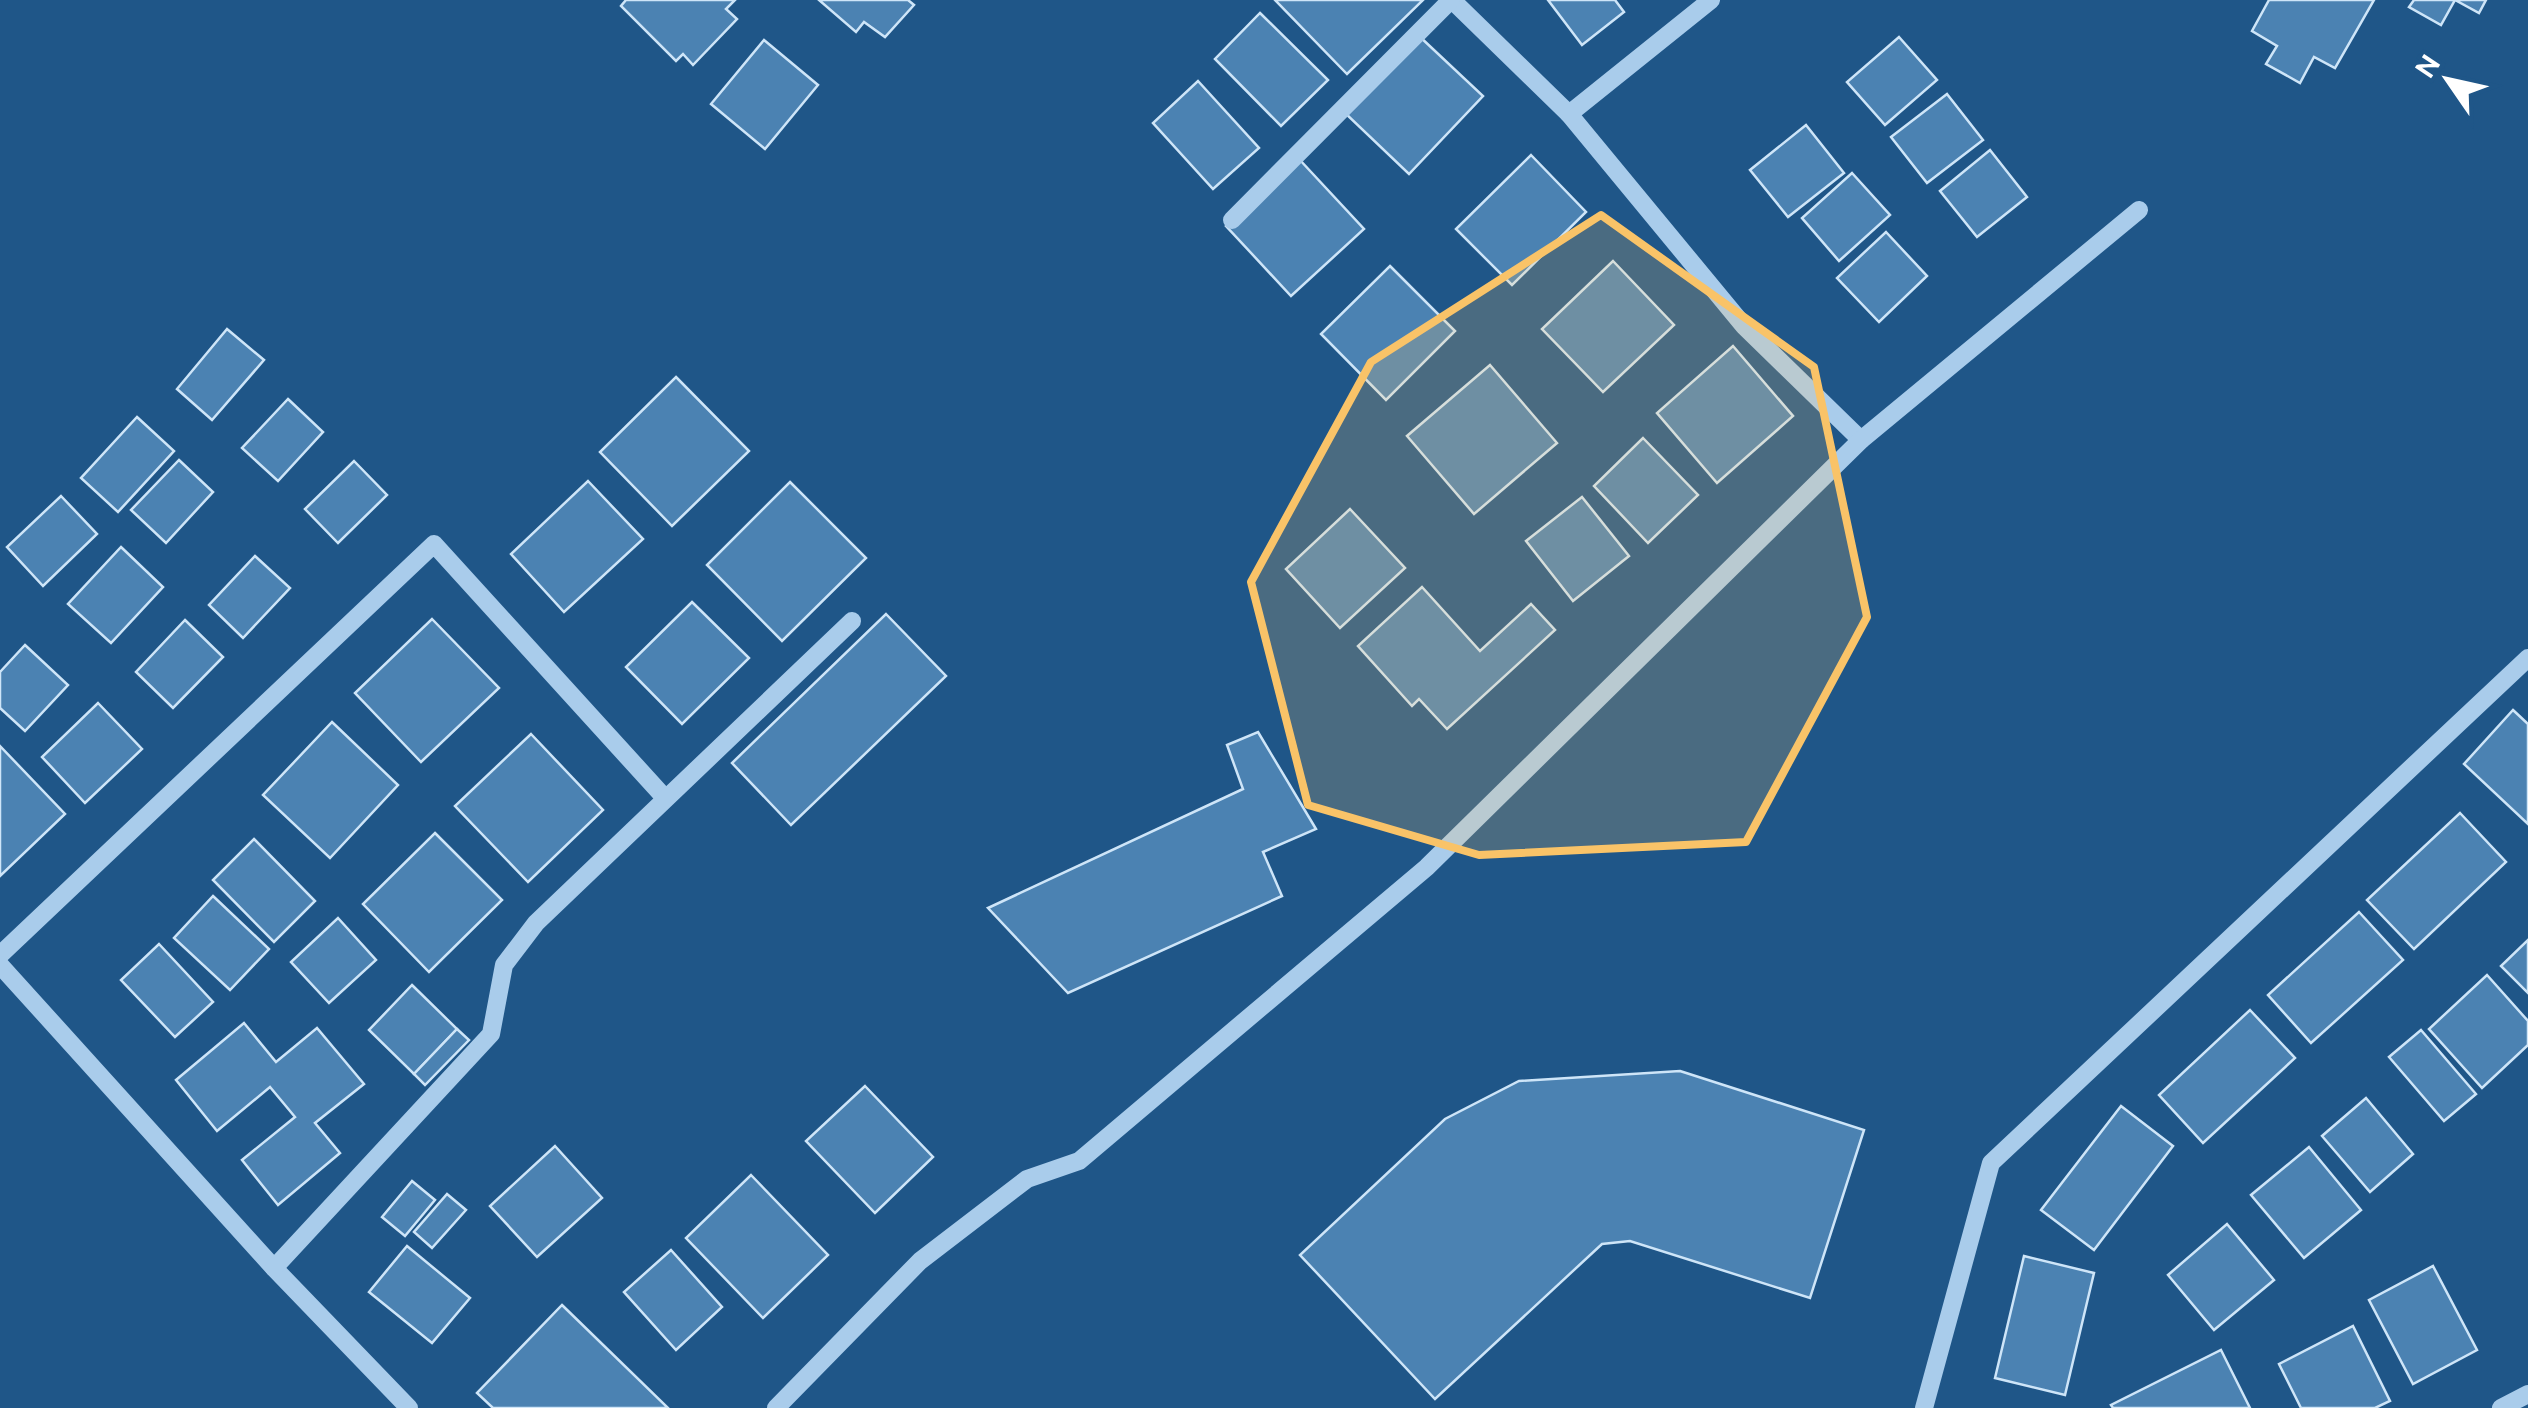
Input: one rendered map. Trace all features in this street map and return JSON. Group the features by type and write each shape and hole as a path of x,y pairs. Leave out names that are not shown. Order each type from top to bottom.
{"street":[{"path":"1232,220 1451,0 1569,114 1744,326 1861,440"},
{"path":"1569,114 1712,0"},
{"path":"776,1408 920,1261 1027,1179 1079,1161 1427,867 1861,440 2140,210"},
{"path":"0,956 434,544 665,798"},
{"path":"274,1268 491,1034 504,965 536,923 852,622"},
{"path":"1924,1408 1992,1163 2528,658"},
{"path":"0,966 274,1268 409,1408"},
{"path":"2502,1408 2528,1394"}],"highlighted area":[{"path":"1601,215 1814,367 1867,617 1746,842 1479,855 1308,805 1251,582 1371,362"}],"building":[{"path":"626,0 735,0 726,9 737,19 693,65 683,54 676,61 621,6"},
{"path":"819,0 908,0 914,5 885,37 864,22 856,32"},
{"path":"1275,0 1423,0 1347,74"},
{"path":"1548,0 1615,0 1624,12 1582,45"},
{"path":"2269,0 2374,0 2335,68 2314,57 2300,83 2266,64 2277,46 2252,31"},
{"path":"2414,0 2455,0 2441,25 2409,7"},
{"path":"2455,0 2486,0 2479,13"},
{"path":"1260,13 1328,80 1281,126 1215,59"},
{"path":"1418,35 1483,96 1409,174 1345,113"},
{"path":"1899,37 1937,80 1885,125 1847,82"},
{"path":"764,40 818,85 765,149 711,104"},
{"path":"1198,81 1259,148 1213,189 1153,123"},
{"path":"1947,94 1983,140 1927,183 1891,137"},
{"path":"1806,125 1844,173 1788,217 1750,170"},
{"path":"1990,150 2027,197 1977,237 1940,191"},
{"path":"1531,155 1586,212 1512,285 1456,229"},
{"path":"1299,159 1364,229 1291,296 1226,226"},
{"path":"1852,173 1890,215 1839,261 1802,218"},
{"path":"1886,232 1927,276 1879,322 1837,278"},
{"path":"1613,261 1674,325 1603,392 1542,329"},
{"path":"1390,266 1455,331 1386,400 1321,334"},
{"path":"227,329 264,360 212,420 177,389"},
{"path":"1733,346 1793,416 1717,483 1657,413"},
{"path":"1490,365 1557,443 1474,514 1407,436"},
{"path":"676,377 749,451 672,526 600,452"},
{"path":"288,399 323,432 278,481 242,448"},
{"path":"137,417 174,451 118,512 81,478"},
{"path":"1643,438 1698,495 1648,543 1594,486"},
{"path":"179,460 213,492 166,543 131,510"},
{"path":"354,461 387,495 338,543 305,509"},
{"path":"588,481 643,539 564,612 511,554"},
{"path":"790,482 866,558 782,641 707,565"},
{"path":"61,496 97,534 43,586 7,547"},
{"path":"1582,497 1629,556 1573,601 1526,541"},
{"path":"1350,509 1405,568 1340,628 1286,569"},
{"path":"121,547 163,587 111,643 68,604"},
{"path":"255,556 290,588 243,638 209,605"},
{"path":"1422,587 1480,651 1531,604 1555,630 1447,729 1419,699 1412,706 1358,646"},
{"path":"692,602 749,658 682,724 626,667"},
{"path":"886,614 946,676 791,825 732,763"},
{"path":"432,619 499,688 421,762 355,693"},
{"path":"185,620 223,657 173,708 136,672"},
{"path":"25,645 68,685 25,731 0,708 0,672"},
{"path":"98,703 142,749 85,803 42,757"},
{"path":"2513,710 2528,724 2528,824 2464,764"},
{"path":"332,722 398,785 330,858 263,795"},
{"path":"1258,732 1316,829 1263,852 1282,896 1068,993 988,908 1243,789 1227,745"},
{"path":"531,734 603,810 528,882 455,806"},
{"path":"0,746 65,814 0,876"},
{"path":"2460,813 2506,862 2414,949 2367,900"},
{"path":"435,833 502,900 429,972 363,904"},
{"path":"254,839 315,901 274,942 213,880"},
{"path":"213,896 269,949 230,990 174,938"},
{"path":"2359,912 2403,960 2311,1043 2268,995"},
{"path":"338,918 376,960 329,1003 291,962"},
{"path":"2528,940 2528,993 2501,966"},
{"path":"159,944 213,1002 175,1037 121,980"},
{"path":"2487,975 2528,1021 2528,1045 2482,1088 2429,1029"},
{"path":"412,985 457,1029 414,1074 369,1030"},
{"path":"2250,1010 2295,1058 2203,1143 2159,1095"},
{"path":"244,1023 276,1062 317,1028 364,1084 315,1123 340,1153 278,1205 242,1160 295,1117 270,1087 217,1131 176,1080"},
{"path":"457,1029 469,1040 425,1085 414,1074"},
{"path":"2421,1030 2476,1094 2444,1121 2389,1057"},
{"path":"1680,1071 1864,1130 1810,1298 1630,1241 1602,1244 1435,1399 1300,1255 1445,1119 1519,1081"},
{"path":"865,1086 933,1157 875,1213 806,1141"},
{"path":"2366,1098 2413,1154 2370,1192 2322,1136"},
{"path":"2121,1106 2173,1146 2094,1250 2041,1210"},
{"path":"555,1146 602,1198 537,1257 490,1206"},
{"path":"2309,1147 2361,1210 2304,1258 2251,1195"},
{"path":"751,1175 828,1255 763,1318 686,1238"},
{"path":"412,1181 435,1200 405,1236 382,1217"},
{"path":"447,1194 466,1210 432,1248 414,1232"},
{"path":"2227,1224 2274,1280 2214,1330 2168,1275"},
{"path":"407,1246 470,1298 432,1343 369,1292"},
{"path":"671,1250 722,1307 676,1350 624,1292"},
{"path":"2024,1256 2094,1273 2065,1395 1995,1378"},
{"path":"2433,1266 2477,1350 2413,1384 2369,1300"},
{"path":"562,1305 668,1408 493,1408 477,1393"},
{"path":"2353,1326 2390,1401 2375,1408 2301,1408 2279,1364"},
{"path":"2221,1350 2250,1408 2111,1405"}]}
